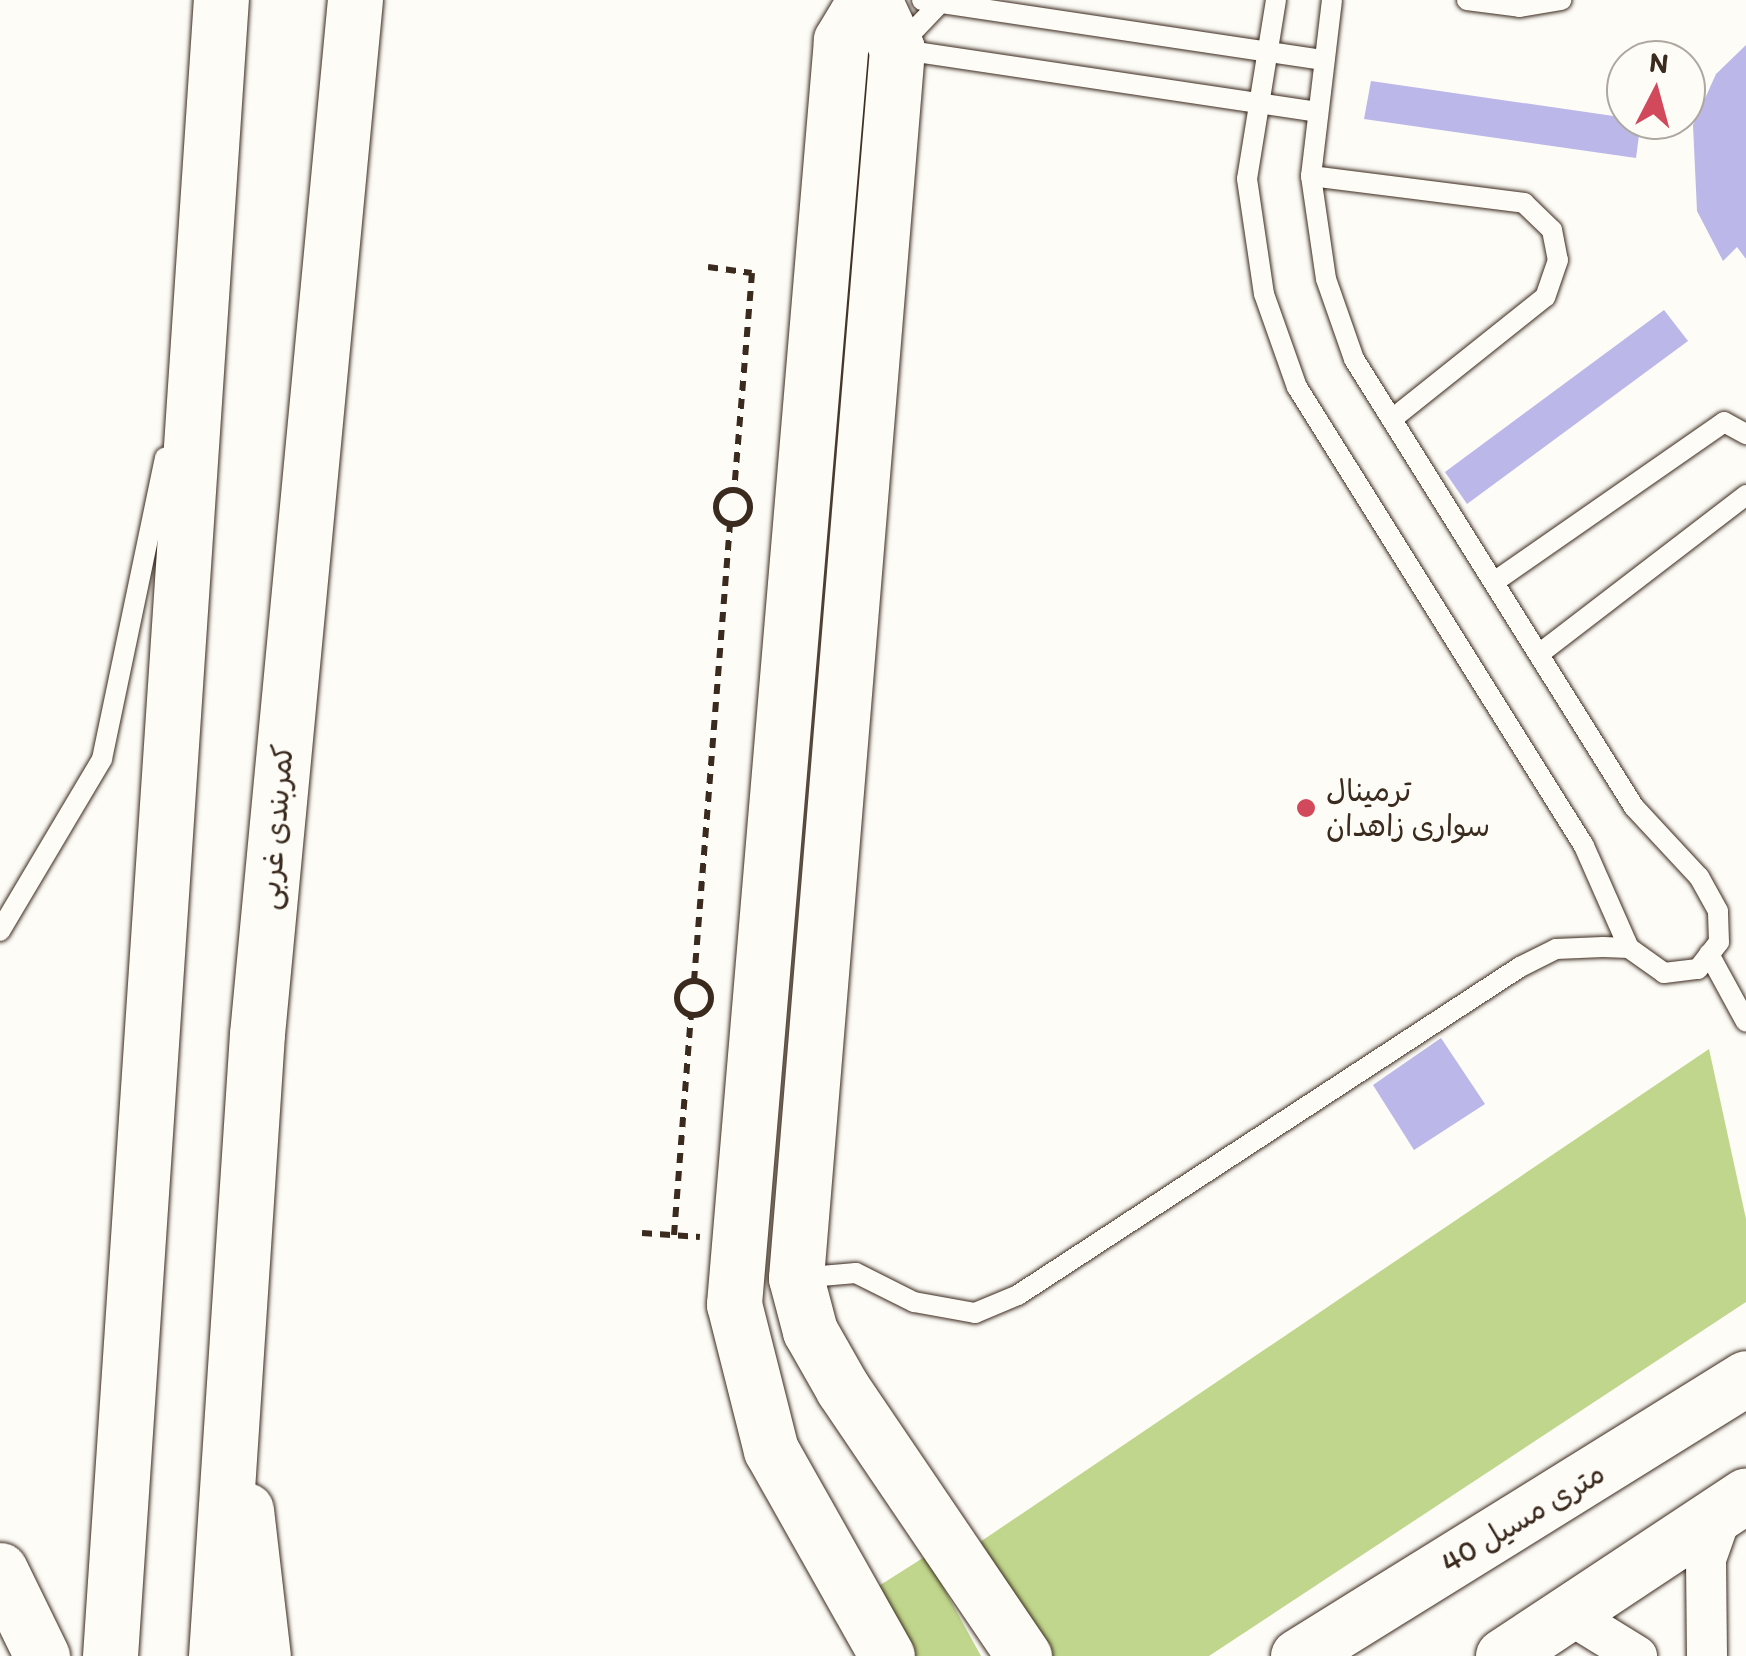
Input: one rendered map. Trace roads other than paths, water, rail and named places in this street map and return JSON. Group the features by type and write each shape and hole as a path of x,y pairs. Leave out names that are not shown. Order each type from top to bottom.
{"main road":[{"path":"110,1656 220,0"},
{"name":"کمربندی غربی","path":"216,1656 256,1034 356,0"},
{"path":"860,13 897,48 836,764 773,1146 736,1240 739,1345 771,1450 886,1656"},
{"path":"860,13 810,405 781,760 773,1146 796,1278 810,1331 843,1389 1024,1656"},
{"path":"810,405 866,411"},
{"path":"781,760 836,764"},
{"name":"40 متری مسیل","path":"1298,1656 1746,1378"},
{"path":"231,1426 264,1656"},
{"path":"1504,1656 1734,1503"},
{"path":"0,1570 42,1656"}],"street":[{"path":"1707,1656 1706,1559 1734,1503"},
{"path":"1568,1614 1637,1656"}],"lane":[{"path":"1276,0 1253,102 1248,179 1264,294 1297,387 1584,846 1629,948 1664,973 1698,970 1720,942 1718,911 1680,852 1634,807 1354,359 1326,279 1311,176 1312,111 1332,0"},
{"path":"1466,0 1520,7 1561,0"},
{"path":"897,48 935,1 1319,59"},
{"path":"897,48 1312,111"},
{"path":"1311,176 1524,203 1552,230 1558,260 1544,297 1392,419"},
{"path":"0,931 102,759 139,610 204,234"},
{"path":"1494,582 1724,422 1746,434"},
{"path":"1539,654 1746,495"},
{"path":"796,1278 856,1273 914,1302 975,1313 1018,1295 1520,967 1556,950 1629,948"},
{"path":"1709,954 1746,1022"}],"place":[{"name":"ترمینال سواری زاهدان","path":"1306,808"}]}
